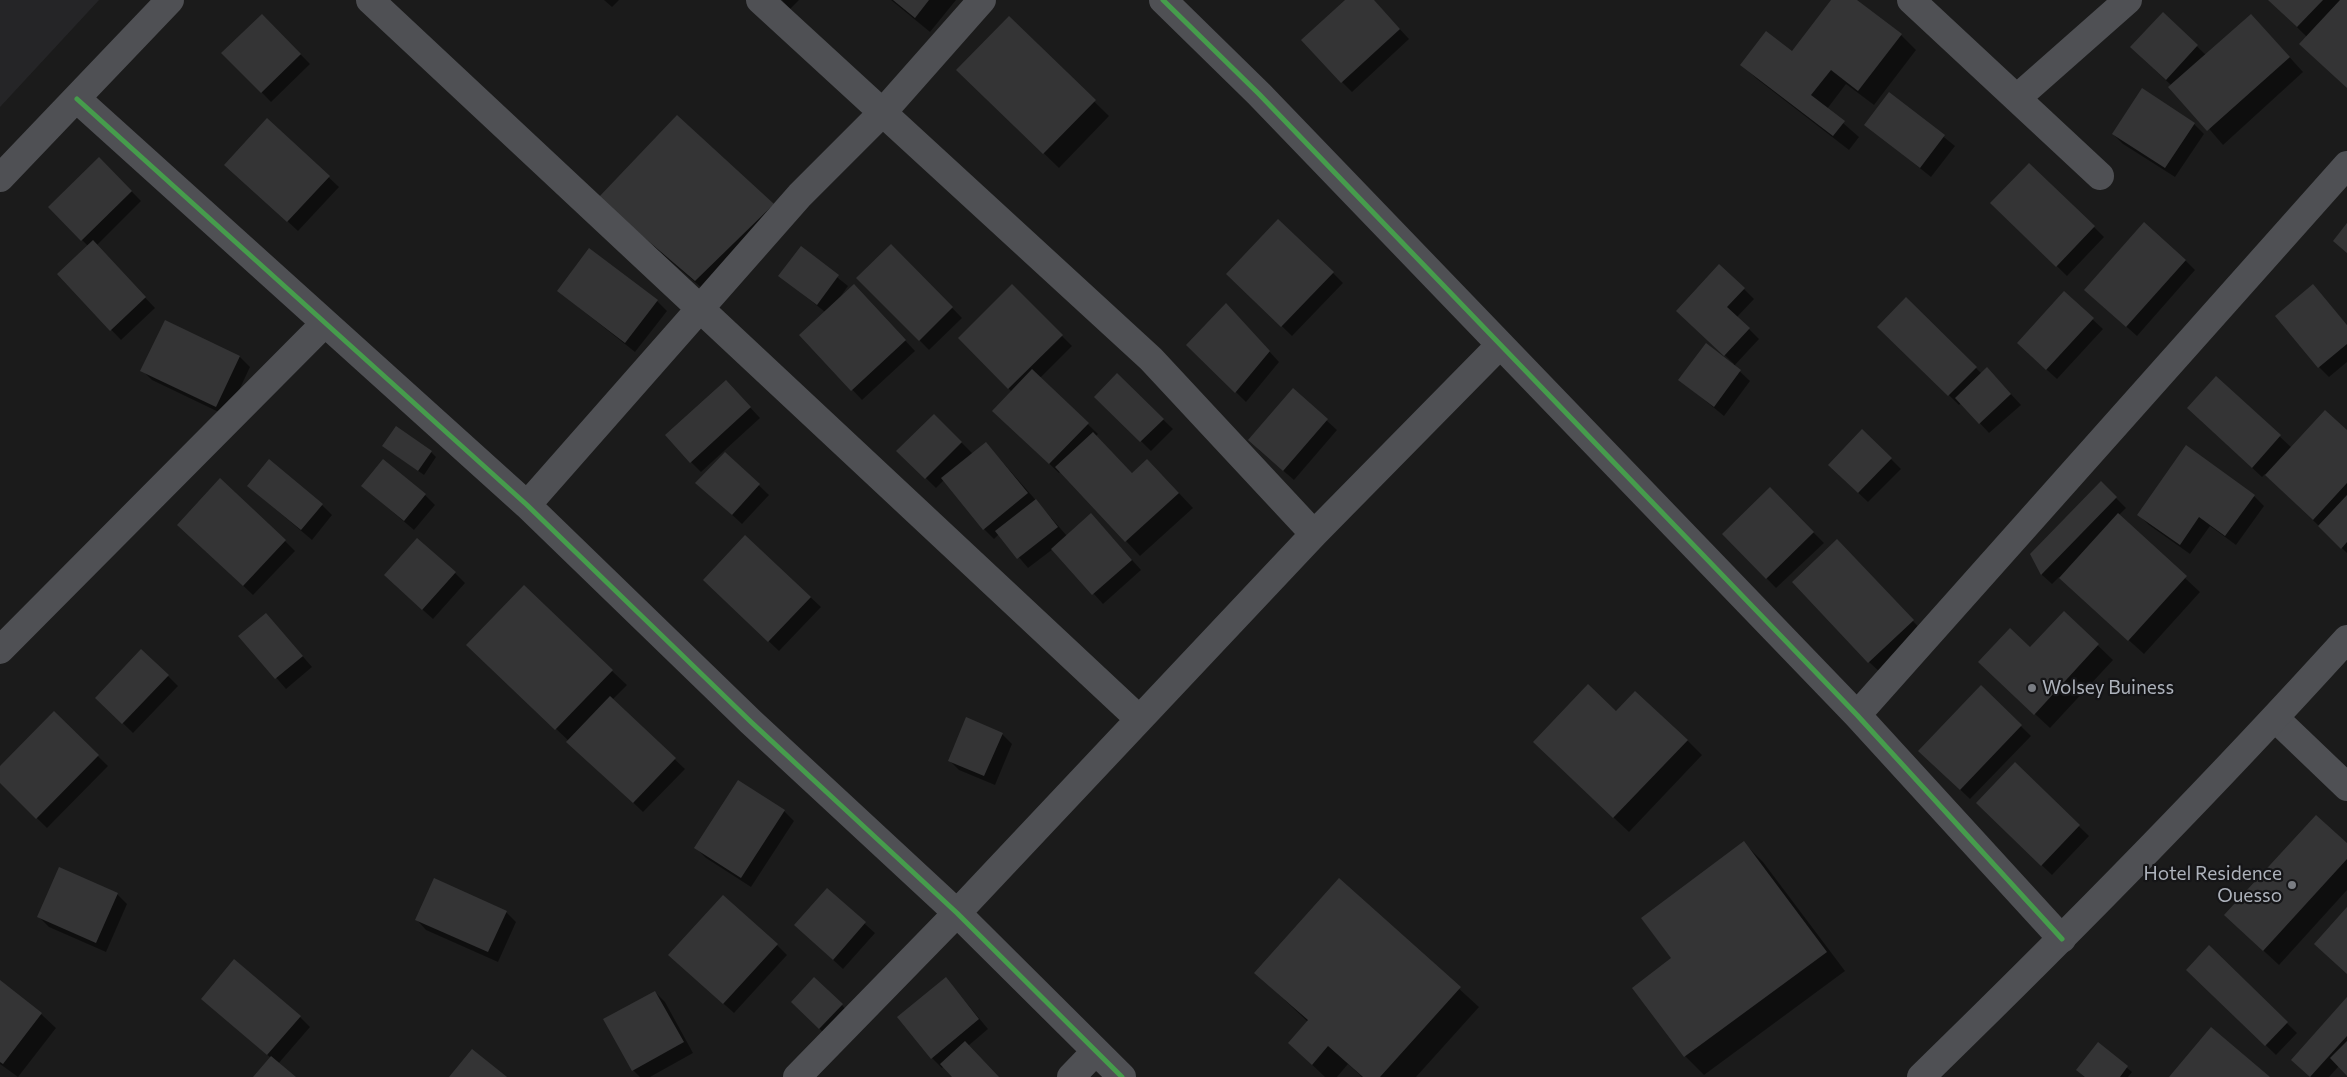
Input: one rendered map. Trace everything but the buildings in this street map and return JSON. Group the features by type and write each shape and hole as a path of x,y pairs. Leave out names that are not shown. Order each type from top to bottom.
{"street":[{"path":"0,178 170,0"},
{"path":"370,0 1139,720"},
{"path":"760,0 1151,359 1314,534"},
{"path":"527,505 702,309 800,195 883,112 982,0"},
{"path":"1163,0 1259,94 1857,715 2062,939"},
{"path":"1911,0 2100,176"},
{"path":"2017,98 2128,0"},
{"path":"77,98 324,324 527,505 751,722 958,913 1122,1077"},
{"path":"1857,715 2347,166"},
{"path":"0,650 324,324"},
{"path":"797,1077 958,913 1314,534 1500,345"},
{"path":"1922,1077 2062,939 2275,718 2347,639"},
{"path":"2275,718 2347,787"},
{"path":"1072,1077 1096,1051"}],"shaded area":[{"path":"0,0 99,0 0,107"}],"cycle path":[{"path":"1163,0 1259,94 1857,715 2062,939"},
{"path":"77,99 527,505 751,722 957,913 1122,1077"}],"place":[{"name":"Wolsey Buiness","path":"2032,688"},
{"name":"Hotel Residence Ouesso","path":"2292,885"}]}
